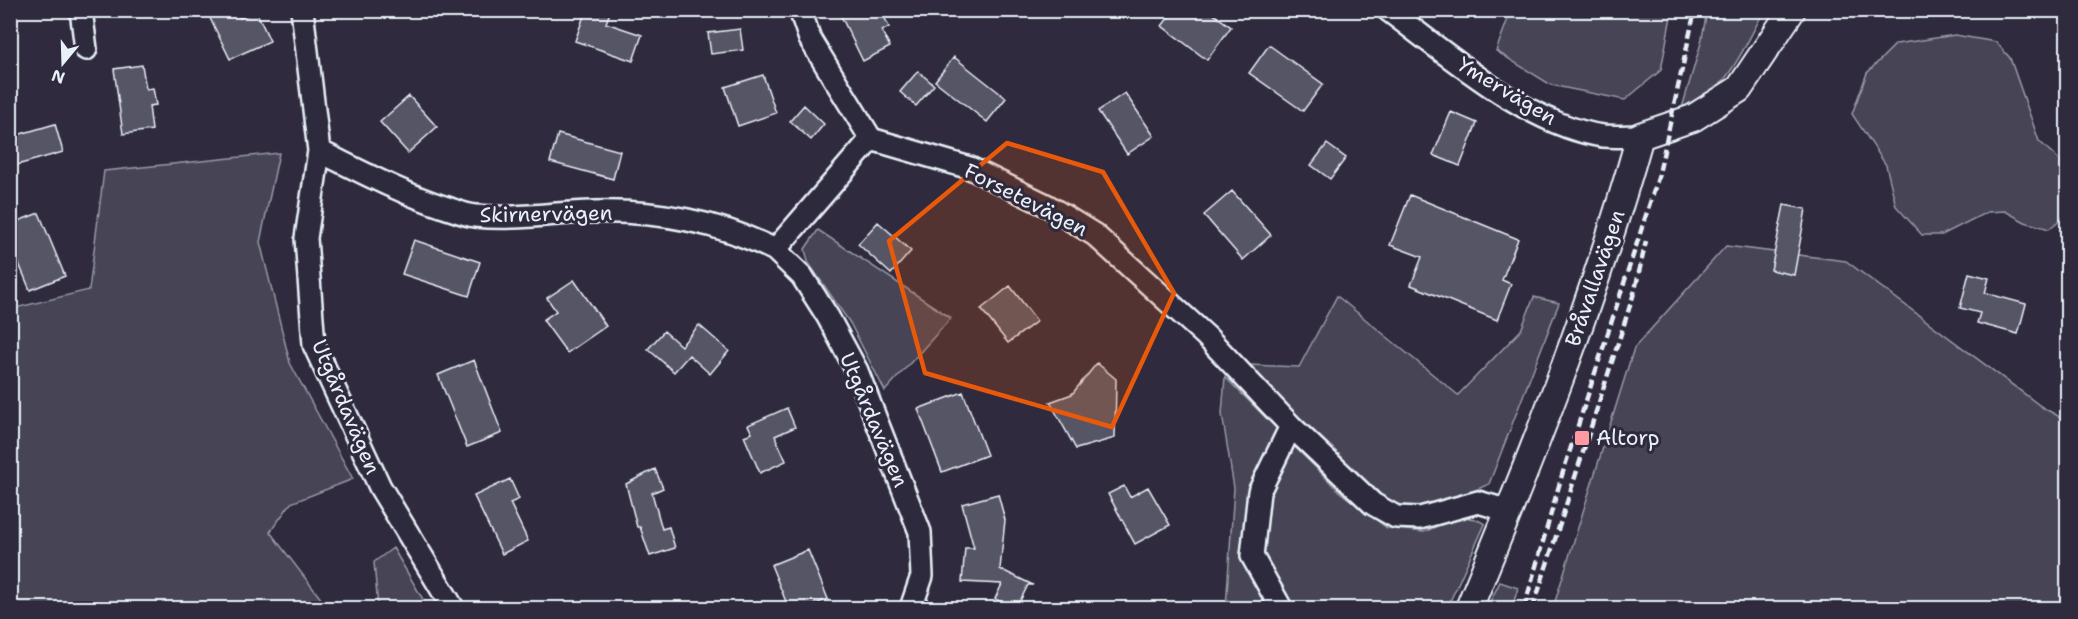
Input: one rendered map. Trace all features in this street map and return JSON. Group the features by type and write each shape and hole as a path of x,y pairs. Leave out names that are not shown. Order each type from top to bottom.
{"street":[{"path":"81,10 86,50"},
{"path":"302,10 319,151"},
{"path":"775,250 871,138 810,39 800,10"},
{"name":"Ymervägen","path":"1388,10 1482,80 1564,126 1604,136 1640,136"},
{"path":"1640,136 1693,118 1739,89 1792,10"},
{"name":"Bråvallavägen","path":"1469,609 1509,511 1600,269 1640,136"},
{"name":"Forsetevägen","path":"871,138 970,168 1048,206 1095,235 1206,336 1291,426 1372,504 1396,517 1420,518 1478,502 1509,511"},
{"name":"Skirnervägen","path":"319,151 411,196 472,216 534,218 594,212 652,214 711,225 752,238 775,250"},
{"name":"Utgårdavägen","path":"319,151 306,238 314,345 380,487 453,609"},
{"name":"Utgårdavägen","path":"775,250 802,276 828,317 857,371 920,532 922,576 911,609"},
{"path":"1281,609 1252,556 1259,492 1291,426"}],"highlighted area":[{"path":"1007,143 1103,172 1174,293 1112,427 925,373 889,241"}],"shaded area":[{"path":"1503,11 1672,11 1661,70 1625,100 1551,85 1496,51 1509,16"},
{"path":"1707,11 1764,11 1741,55 1721,83 1697,103 1682,108 1701,43"},
{"path":"1955,35 1996,42 2010,58 2039,141 2067,167 2067,214 2049,229 2025,222 2005,211 1987,212 1942,235 1922,235 1896,206 1886,165 1852,114 1867,73 1896,44"},
{"path":"279,153 260,242 290,363 353,479 291,503 270,532 328,608 11,608 11,309 89,290 104,171"},
{"path":"818,230 951,318 885,391 850,323 808,262 805,249"},
{"path":"1726,246 1846,261 2042,407 2067,421 2067,608 1553,608 1634,348"},
{"path":"1337,296 1458,395 1521,330 1534,297 1559,303 1489,484 1442,505 1411,506 1390,503 1340,462 1250,365 1299,367"},
{"path":"1225,377 1341,493 1387,528 1424,532 1458,517 1476,519 1485,524 1447,608 1226,608 1234,488 1222,414"},
{"path":"393,548 428,608 378,608 374,562"},
{"path":"1500,582 1518,588 1512,608 1487,608"}],"building":[{"path":"206,10 236,10 240,18 256,11 270,41 230,59"},
{"path":"586,10 611,10 606,23 642,35 633,61 575,41"},
{"path":"838,10 881,10 889,27 882,31 890,47 863,61"},
{"path":"1174,10 1208,10 1231,27 1207,60 1162,26"},
{"path":"740,29 743,50 711,54 708,33"},
{"path":"1269,45 1323,84 1303,111 1249,73"},
{"path":"954,57 1006,98 987,122 935,81"},
{"path":"142,65 146,89 153,88 156,105 149,106 152,130 123,134 114,69"},
{"path":"918,71 934,85 916,106 900,92"},
{"path":"763,75 776,113 738,126 725,87"},
{"path":"1125,93 1154,136 1127,154 1098,111"},
{"path":"409,96 437,127 408,153 380,122"},
{"path":"804,105 824,124 811,140 790,121"},
{"path":"1451,112 1477,123 1460,166 1433,155"},
{"path":"55,124 63,152 10,167 10,137"},
{"path":"558,134 620,151 613,179 550,162"},
{"path":"1327,144 1346,158 1330,179 1311,165"},
{"path":"1232,191 1271,235 1243,260 1204,215"},
{"path":"1410,195 1518,239 1502,280 1511,284 1497,320 1411,285 1422,257 1390,245"},
{"path":"1784,205 1806,209 1794,275 1771,270"},
{"path":"39,213 65,276 30,290 10,242 10,224"},
{"path":"878,222 911,251 891,274 858,244"},
{"path":"414,240 480,262 469,296 402,274"},
{"path":"1969,273 1989,278 1985,293 2026,304 2018,334 1977,323 1980,313 1960,308"},
{"path":"574,280 606,326 567,353 543,320 556,311 547,298"},
{"path":"1010,286 1037,321 1008,343 981,309"},
{"path":"699,325 729,351 710,374 689,355 674,372 648,349 664,331 681,346"},
{"path":"474,360 502,433 467,447 438,375"},
{"path":"1097,363 1116,379 1115,438 1076,449 1050,402 1072,394"},
{"path":"963,392 987,455 942,472 918,409"},
{"path":"787,408 795,427 775,436 786,461 760,473 744,436 752,433 748,425"},
{"path":"655,469 663,488 652,493 662,529 669,527 675,548 650,556 640,527 637,527 626,484"},
{"path":"510,479 519,499 510,503 528,541 502,554 474,496"},
{"path":"1124,486 1130,497 1148,487 1170,525 1135,544 1108,494"},
{"path":"998,494 1005,520 1000,569 1033,585 1028,585 1016,609 995,599 1002,584 962,582 965,548 974,548 962,504"},
{"path":"808,550 828,599 804,609 789,609 771,565"}],"railway":[{"path":"1524,608 1562,475 1658,178 1695,10"},
{"path":"1533,608 1635,290 1646,241"}],"place":[{"name":"Altorp","path":"1582,438"}]}
